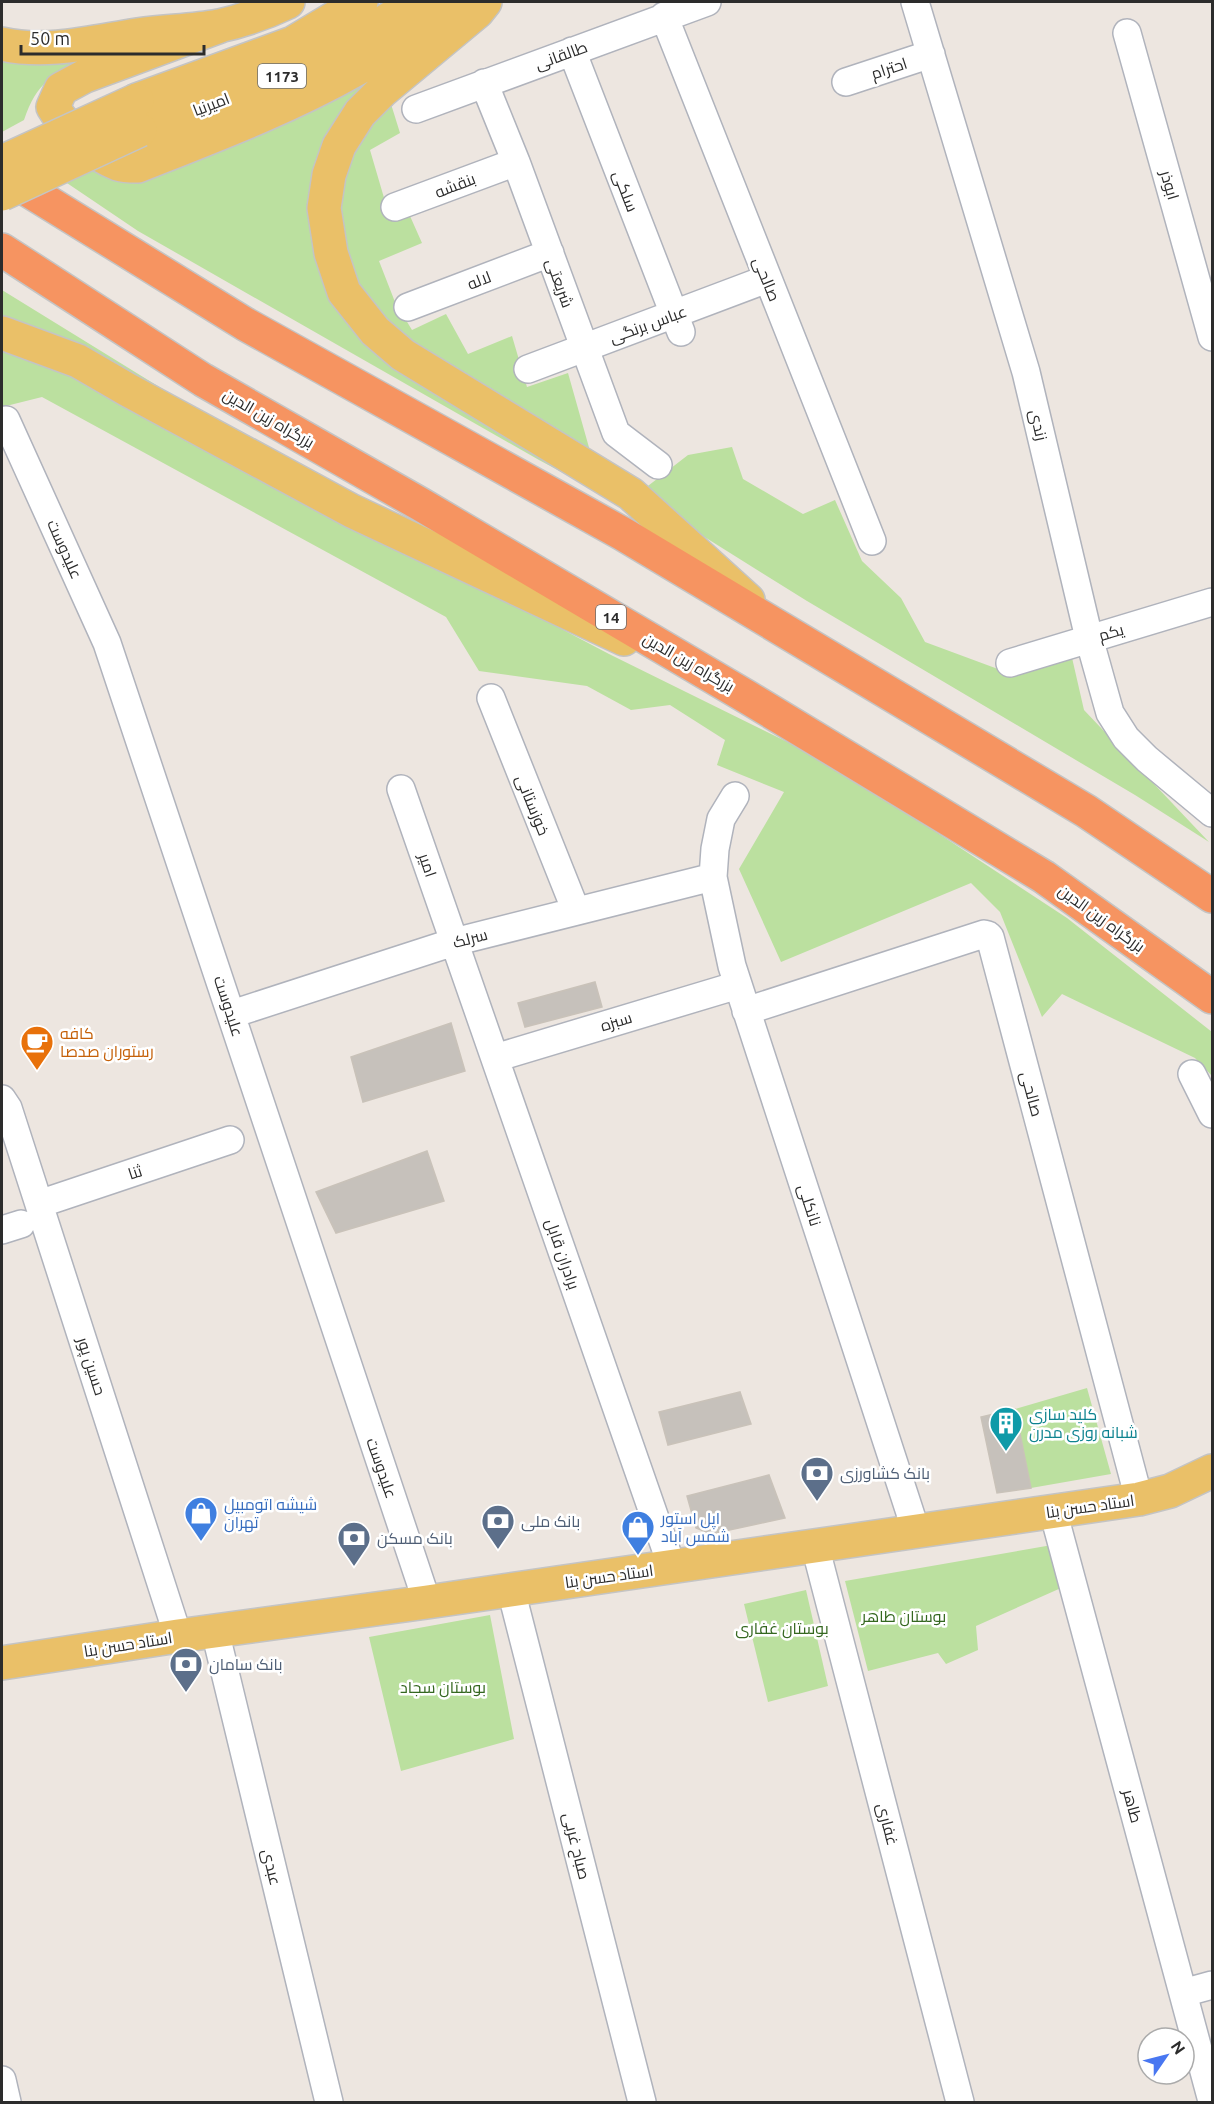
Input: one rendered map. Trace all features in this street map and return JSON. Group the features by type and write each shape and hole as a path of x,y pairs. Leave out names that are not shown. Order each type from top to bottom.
{"highway":[{"path":"2,174 245,324 623,534 1086,811 1212,896"},
{"name":"بزرگراه زین الدین","path":"2,250 203,380 410,498 747,697 1044,877 1212,997"}],"main road":[{"path":"288,2 85,76 61,88 53,107 60,119 80,140 120,165 138,166 313,92 411,37 459,2"},
{"name":"امیرنیا","path":"2,162 136,100 293,43 361,2"},
{"name":"امیرنیا","path":"2,194 140,130 260,85 316,60 366,34 415,2"},
{"path":"486,2 382,91 360,113 339,146 328,175 324,208 331,253 344,292 375,331 403,355 631,495 783,631"},
{"path":"2,44 35,49 61,47 220,26"},
{"path":"2,333 78,360 128,390 352,511 747,697"},
{"name":"استاد حسن بنا","path":"2,1664 178,1636 1139,1499 1206,1479"}],"street":[{"name":"طالقانی","path":"416,109 706,2"},
{"name":"زندی","path":"915,2 1026,372 1089,638 1110,713 1126,738 1147,759 1212,813"},
{"name":"صالحی","path":"663,16 872,541"},
{"name":"ابوذر","path":"1127,33 1212,337"},
{"name":"سلکی","path":"572,51 678,323"},
{"name":"احترام","path":"846,82 931,54"},
{"name":"شریعتی","path":"484,84 516,162 615,433 658,465"},
{"name":"بنقشه","path":"395,207 516,162"},
{"name":"لاله","path":"408,307 549,253"},
{"name":"عباس برنگی","path":"528,369 584,347 678,323 767,279"},
{"name":"علیدوست","path":"6,420 107,643 427,1602"},
{"name":"یکم","path":"1010,663 1212,602"},
{"name":"خوزستانی","path":"491,698 576,911"},
{"name":"امیر","path":"401,789 454,942"},
{"name":"نانکلی","path":"735,796 722,819 715,849 713,877 732,966 916,1532"},
{"name":"سرلک","path":"232,1014 454,942 713,877"},
{"name":"صالحی","path":"746,1011 984,934 988,935 1139,1499"},
{"name":"برادران قابل","path":"454,942 672,1567"},
{"name":"سبزه","path":"495,1058 738,985"},
{"path":"1192,1074 1212,1114"},
{"name":"حسین پور","path":"2,1099 8,1108 178,1636"},
{"name":"ثنا","path":"39,1204 230,1140"},
{"name":"طاهر","path":"1053,1511 1212,2101"},
{"name":"غفاری","path":"815,1546 960,2103"},
{"name":"صباح غربی","path":"511,1590 642,2103"},
{"name":"عبدی","path":"215,1631 329,2103"},
{"path":"1183,1993 1212,1985"},
{"path":"2,2080 7,2103"}],"green space":[{"path":"423,37 361,99 325,276 631,509 539,460 138,231 61,179"},
{"path":"2,56 88,60 47,81 34,97 24,120 2,132"},
{"path":"391,104 400,133 370,150 387,208 410,216 422,243 379,261 395,302 412,330 446,314 468,354 512,336 527,387 568,373 590,451 407,341 360,295 337,217 342,182 367,127"},
{"path":"2,290 174,396 408,530 2,321"},
{"path":"2,345 72,371 609,654 834,765 1067,918 1212,1032 1212,1076 1195,1058 1062,994 1042,1017 1000,912 971,883 781,962 739,869 784,792 717,765 725,740 670,705 631,710 587,686 479,671 446,617 42,397 2,407"},
{"path":"732,447 743,479 803,514 835,500 862,561 901,598 925,642 1006,672 1070,649 1084,710 1209,842 1135,795 807,601 695,531 644,489 688,455"},
{"path":"1087,1388 1111,1474 1031,1488 1015,1409"},
{"name":"بوستان طاهر","path":"1052,1545 1061,1588 976,1626 978,1650 946,1664 938,1653 868,1671 845,1581"},
{"name":"بوستان غفاری","path":"806,1590 828,1686 768,1702 744,1604"},
{"name":"بوستان سجاد","path":"490,1615 514,1739 401,1771 369,1637"}],"building":[{"path":"595,982 602,1007 525,1027 518,1003"},
{"path":"451,1023 465,1071 363,1102 351,1057"},
{"path":"427,1151 444,1201 336,1233 316,1192"},
{"path":"740,1392 751,1424 668,1445 659,1412"},
{"name":"کلید سازی شبانه روزی مدرن","path":"1015,1409 1031,1488 997,1493 981,1417"},
{"path":"769,1475 785,1518 711,1534 696,1528 687,1496"}],"place":[{"name":"کافه رستوران صدصا","path":"37,1071"},
{"name":"کلید سازی شبانه روزی مدرن","path":"1006,1452"},
{"name":"بانک کشاورزی","path":"817,1502"},
{"name":"شیشه اتومبیل تهران","path":"201,1542"},
{"name":"بانک ملی","path":"498,1550"},
{"name":"اپل استور شمس آباد","path":"638,1556"},
{"name":"بانک مسکن","path":"354,1567"},
{"name":"بانک سامان","path":"186,1693"}]}
